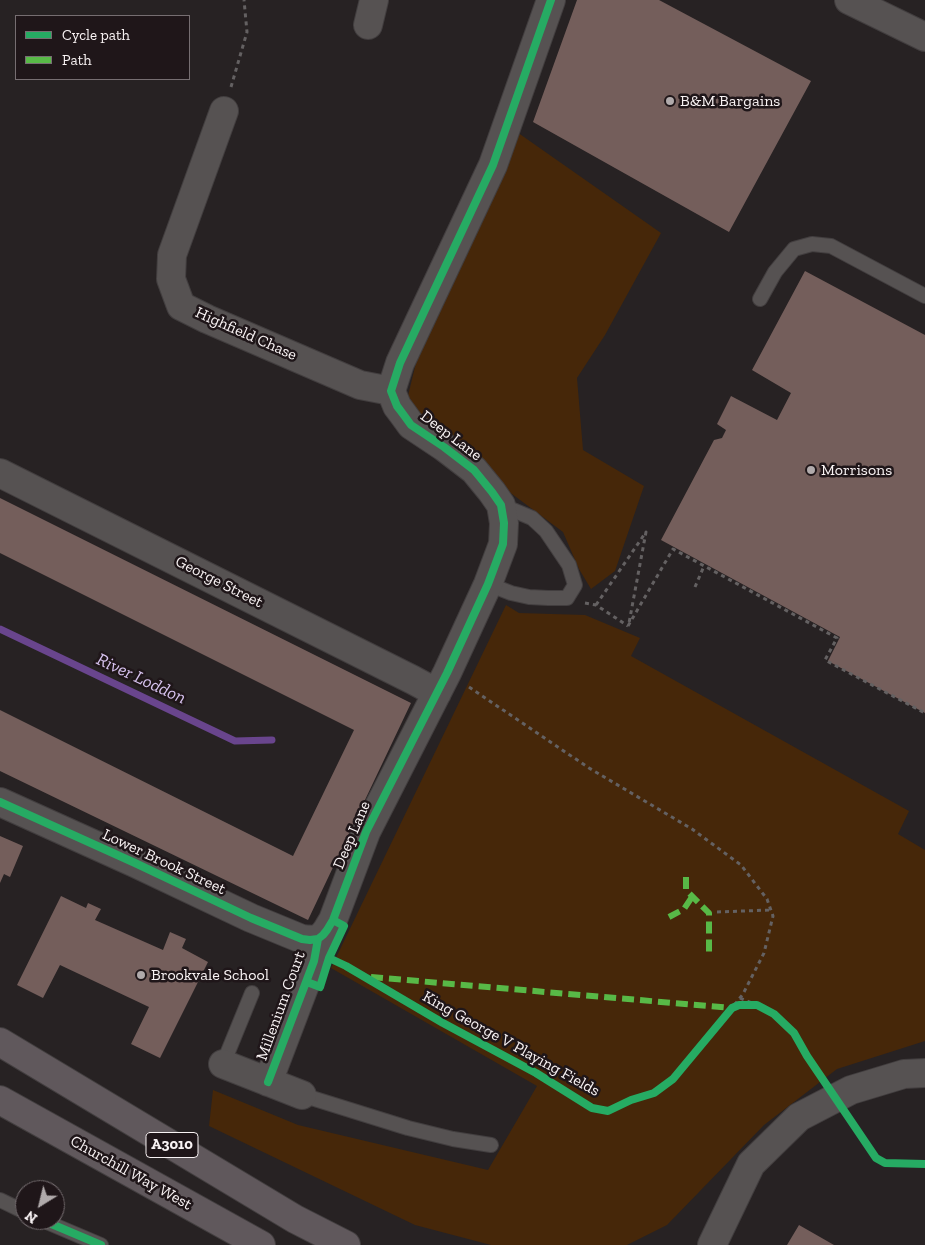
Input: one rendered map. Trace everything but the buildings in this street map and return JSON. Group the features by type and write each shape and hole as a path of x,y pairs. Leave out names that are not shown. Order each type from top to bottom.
{"main road":[{"name":"A3010","path":"0,1042 295,1219 346,1245"},
{"name":"Churchill Way West","path":"0,1100 261,1245"}],"street":[{"path":"392,390 400,363 493,165 551,0"},
{"path":"849,0 925,38"},
{"name":"Highfield Chase","path":"224,111 172,255 170,279 181,306 360,385 392,390"},
{"name":"Deep Lane","path":"318,939 324,935 333,920 366,832 447,673 488,584 503,544 504,523 501,506 492,492 474,470 412,425 400,410 392,390"},
{"name":"George Street","path":"0,473 437,693"},
{"name":"Lower Brook Street","path":"0,802 251,918 302,939 318,939"},
{"name":"Millenium Court","path":"268,1082 314,961 318,939"},
{"name":"Millenium Court","path":"223,1064 302,1095"},
{"path":"712,1245 751,1164 799,1117 851,1090 904,1074 925,1073"}],"lane":[{"path":"760,299 775,272 794,249 812,244 831,246 925,296"},
{"path":"488,584 511,593 529,597 548,598 567,598 575,585 569,565 546,530 532,518 501,506"},
{"path":"223,1064 252,993"},
{"path":"302,1095 408,1128 453,1139 491,1144"},
{"path":"0,1200 15,1207"},
{"path":"65,1230 101,1245"}],"path":[{"path":"224,111 248,32 244,0"},
{"path":"646,532 630,617 628,626 596,606 646,532"},
{"path":"628,626 674,549 837,638 825,660 925,713"},
{"path":"695,587 704,566"},
{"path":"462,683 589,768 692,829 741,865 767,899 773,916 764,953 743,994 729,1011"},
{"path":"717,912 771,910"},
{"path":"740,998 764,1009"},
{"path":"729,1011 739,1005 757,1005"}],"shaded area":[{"path":"514,130 661,233 605,335 577,378 583,450 644,486 615,571 591,589 579,569 563,532 512,494 442,432 406,404 422,338"},
{"path":"506,605 519,613 585,615 640,638 631,656 909,811 898,834 925,850 925,1041 837,1069 764,1125 667,1225 627,1245 491,1245 415,1225 209,1126 213,1090 298,1125 488,1170 537,1086 331,968"}],"waterway":[{"name":"River Loddon","path":"0,629 235,741 272,740"}],"marked path":[{"path":"686,877 686,890 709,913 709,955"},
{"path":"669,917 684,909 692,897"},
{"path":"371,977 732,1008"}],"cycle path":[{"path":"0,802 251,918 302,939 318,939 327,930 333,920 366,832 447,673 488,584 503,544 504,523 501,505 492,492 474,470 411,425 397,406 391,391 400,363 493,165 551,0"},
{"path":"307,982 320,987 329,958 344,926 333,920"},
{"path":"268,1082 314,961 318,939"},
{"name":"King George V Playing Fields","path":"329,958 536,1073 592,1108 608,1111 631,1100 654,1093 673,1079 732,1008 739,1005 757,1005 774,1014 794,1033 807,1056 876,1158 885,1163 925,1164"},
{"path":"65,1230 101,1245"}],"place":[{"name":"B&M Bargains","path":"670,101"},
{"name":"Morrisons","path":"811,470"},
{"name":"Brookvale School","path":"141,975"}]}
